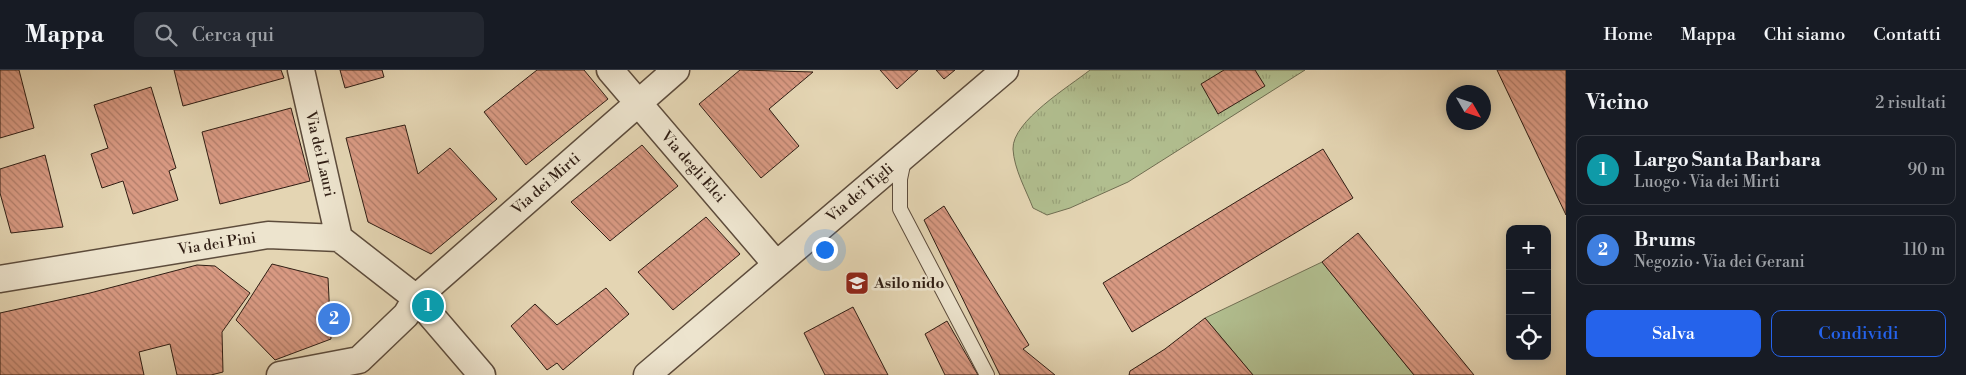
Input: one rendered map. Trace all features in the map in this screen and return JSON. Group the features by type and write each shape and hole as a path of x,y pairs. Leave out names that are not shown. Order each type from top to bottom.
{"street":[{"name":"Via dei Lauri","path":"301,70 338,238"},
{"name":"Via degli Elci","path":"610,70 637,104 776,264"},
{"name":"Via dei Mirti","path":"280,375 359,360 406,315 416,298 676,70"},
{"name":"Via dei Tigli","path":"647,375 1005,70"},
{"name":"Via dei Pini","path":"0,279 268,235 338,238"},
{"path":"338,238 416,298 482,375"}],"lane":[{"path":"904,155 900,179 900,209 987,375"}],"green space":[{"path":"1090,70 1305,70 1128,182 1070,208 1047,215 1033,208 1014,157 1015,138 1022,127 1044,105"},
{"path":"1322,262 1414,375 1253,375 1205,318"}],"building":[{"path":"0,70 19,70 34,128 0,138"},
{"path":"174,70 281,70 284,78 183,106"},
{"path":"340,70 382,70 384,77 345,88"},
{"path":"537,70 584,70 608,99 526,165 484,112"},
{"path":"740,70 813,72 769,109 799,146 761,178 699,104"},
{"path":"880,70 918,70 897,89"},
{"path":"936,70 955,70 944,79"},
{"path":"1224,70 1255,70 1265,86 1218,114 1201,84"},
{"path":"1497,70 1566,70 1566,215"},
{"path":"151,87 176,168 169,171 178,200 133,214 123,181 102,188 91,154 108,148 94,105"},
{"path":"291,108 310,181 220,204 202,132"},
{"path":"405,125 418,174 450,148 497,199 431,254 368,222 346,138"},
{"path":"642,145 678,186 610,241 571,202"},
{"path":"1323,149 1353,198 1132,332 1103,283"},
{"path":"45,155 63,227 11,233 0,193 0,169"},
{"path":"944,206 1029,345 1023,349 1055,375 1000,375 924,220"},
{"path":"706,217 740,254 673,310 638,272"},
{"path":"1358,233 1474,375 1414,375 1322,262"},
{"path":"272,264 328,278 331,339 275,360 236,320"},
{"path":"197,265 215,266 250,293 222,332 223,372 211,375 177,375 170,344 139,352 144,375 0,375 0,313 90,293"},
{"path":"606,288 629,314 563,370 557,363 547,370 511,326 535,304 557,325"},
{"path":"853,307 888,375 825,375 804,333"},
{"path":"1205,318 1253,375 1129,375 1130,371 1165,349"},
{"path":"947,321 978,375 945,375 925,334"}],"place":[{"name":"Asilo nido","path":"857,283"},
{"name":"Largo Santa Barbara","path":"428,306"},
{"name":"Brums","path":"334,319"}]}
